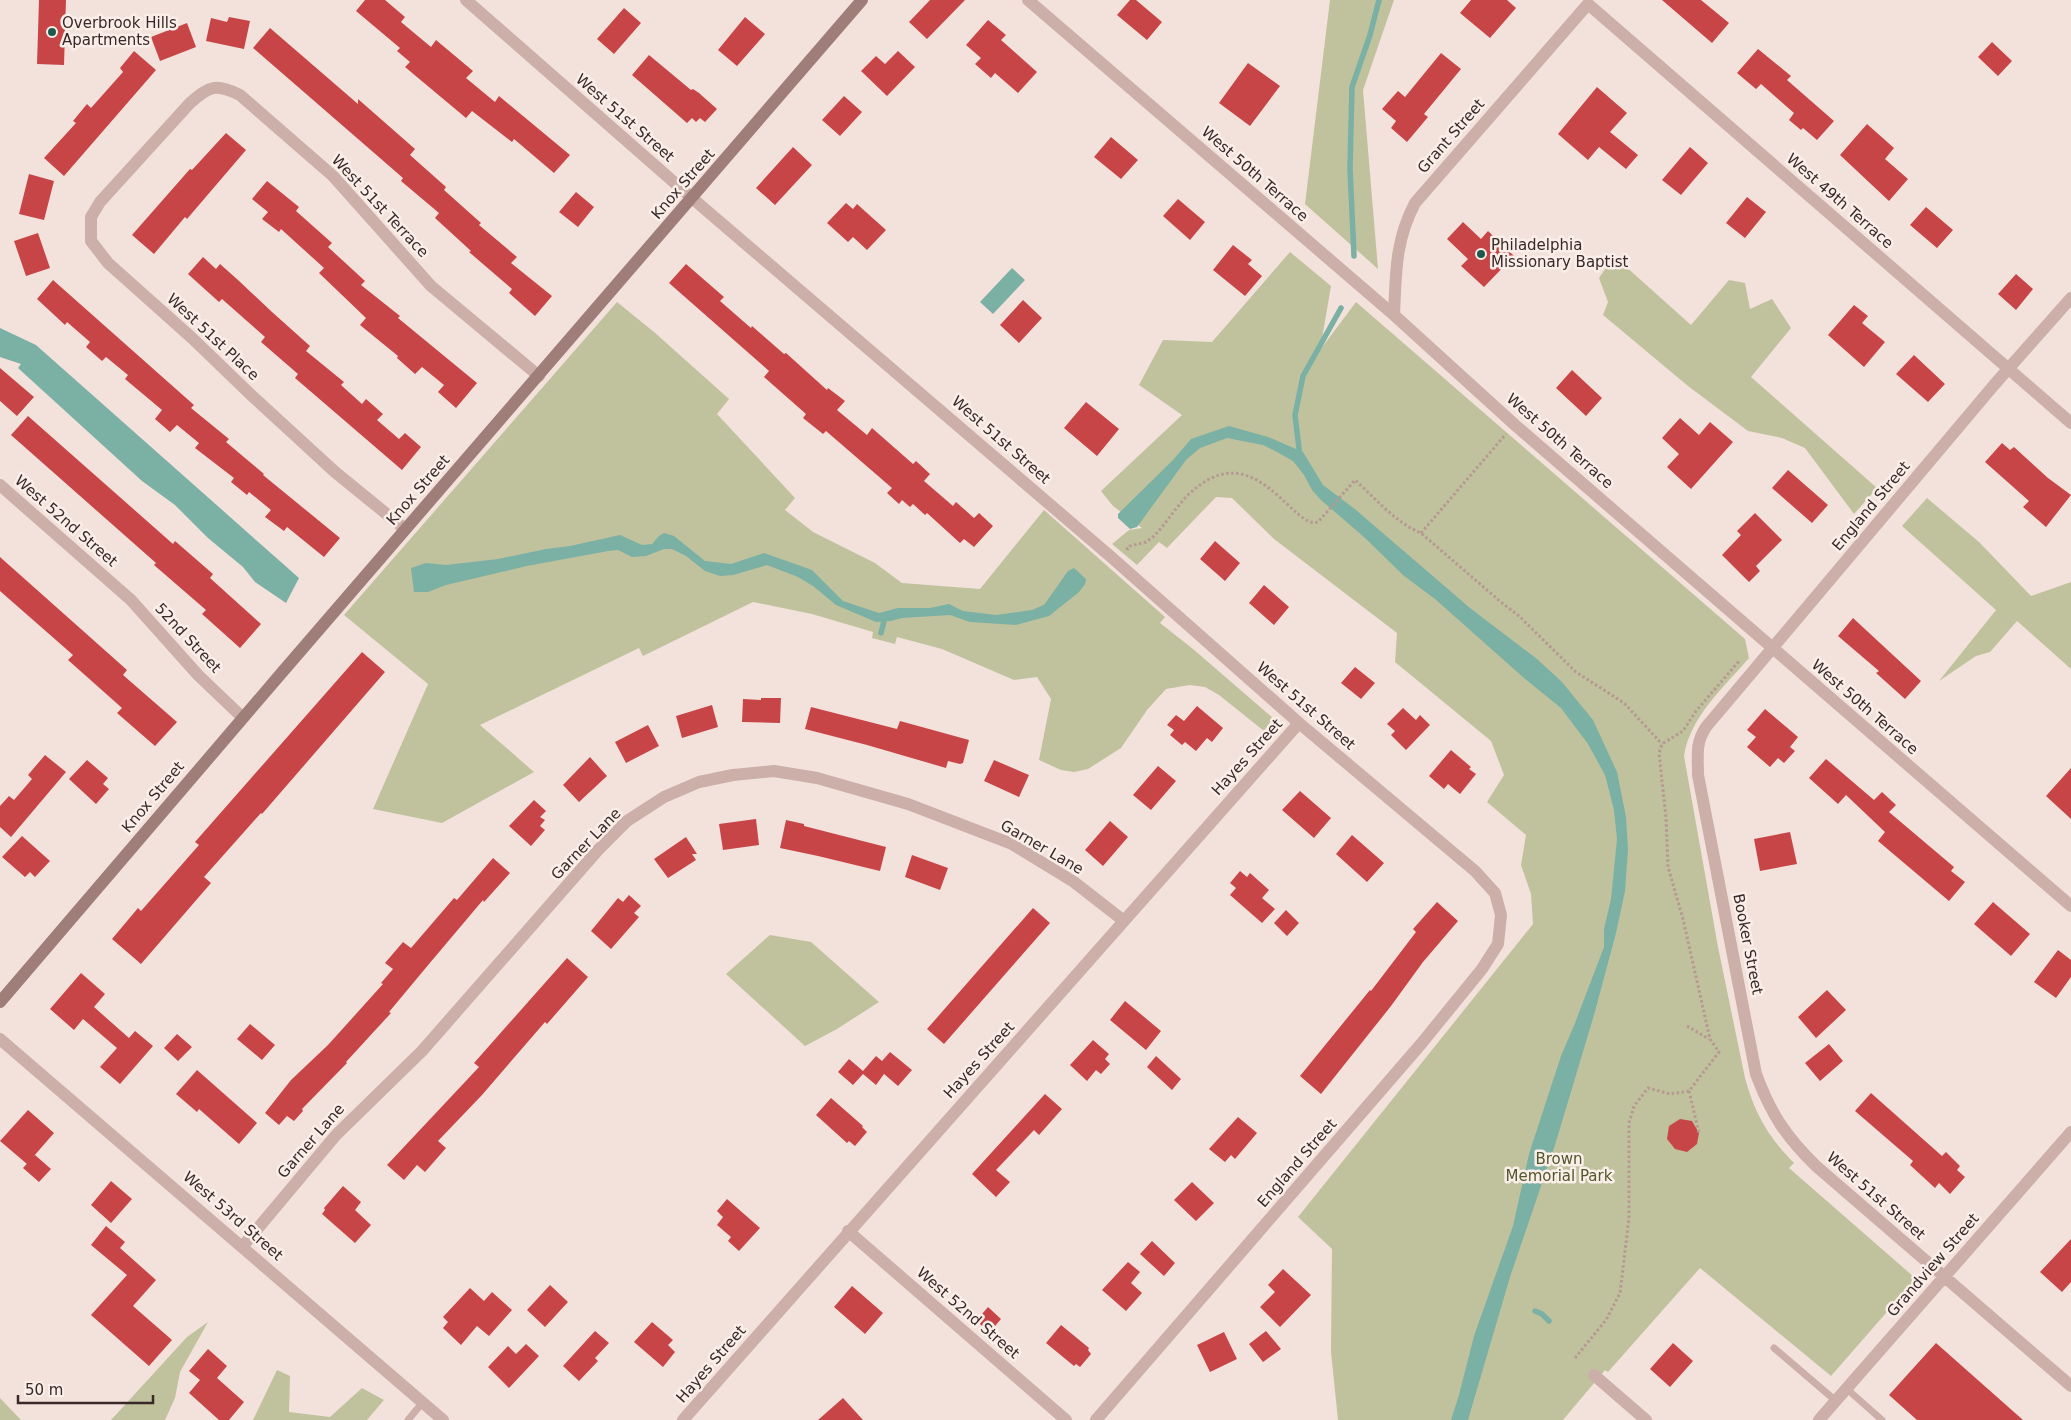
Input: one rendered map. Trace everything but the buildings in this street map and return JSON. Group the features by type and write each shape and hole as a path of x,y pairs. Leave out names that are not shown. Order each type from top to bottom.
{"street":[{"name":"West 51st Street","path":"466,0 692,198 1110,556 1299,723 1475,871 1495,893 1501,915"},
{"name":"Knox Street","path":"0,1002 242,717 539,376 862,0"},
{"name":"West 50th Terrace","path":"1028,0 1394,315 1515,424 1772,649 2071,906"},
{"name":"Grant Street","path":"1394,315 1397,250 1406,219 1415,203 1588,4"},
{"name":"West 49th Terrace","path":"1588,4 2071,423"},
{"name":"West 51st Terrace","path":"150,146 202,93 214,87 224,87 240,95 333,176 432,286 539,376"},
{"name":"West 51st Place","path":"150,146 100,202 91,218 91,241 108,263 192,338 249,393 335,472 405,530"},
{"name":"England Street","path":"1699,737 2008,369 2071,298"},
{"name":"West 52nd Street","path":"0,485 110,582"},
{"name":"52nd Street","path":"110,582 131,600 198,675 242,717"},
{"name":"Hayes Street","path":"683,1420 848,1231 1299,723"},
{"name":"Booker Street","path":"1699,737 1698,775 1756,1074 1767,1103 1797,1148"},
{"name":"Garner Lane","path":"243,1246 336,1135 428,1044 609,839 627,821 664,797 699,782 732,775 774,771 817,778 908,804 1012,844 1074,882 1124,921"},
{"name":"England Street","path":"1096,1420 1421,1044 1482,969 1498,944 1501,915"},
{"name":"West 53rd Street","path":"0,1039 243,1246 443,1420"},
{"name":"Grandview Street","path":"1820,1420 2071,1132"},
{"name":"West 51st Street","path":"1797,1148 2071,1386"},
{"name":"West 52nd Street","path":"848,1231 1066,1420"},
{"path":"1594,1375 1646,1420"}],"lane":[{"path":"1774,1348 1836,1401"},
{"path":"1847,1389 1882,1420"},
{"path":"408,1420 423,1402"}],"path":[{"path":"1421,533 1515,424"},
{"path":"1110,556 1121,543 1128,549 1130,546 1146,542 1153,537 1196,488 1223,473 1240,474 1261,482 1310,523 1318,522 1355,480 1398,519 1421,533 1502,603 1520,616 1576,672 1624,703 1662,744"},
{"path":"1575,1358 1606,1320 1620,1292 1629,1218 1629,1123 1634,1106 1648,1088 1670,1094 1689,1091 1719,1052 1710,1039 1683,919 1668,867 1666,818 1659,753 1662,744 1683,731 1696,711 1742,658"},
{"path":"1687,1026 1710,1039"},
{"path":"1689,1091 1699,1132"}],"green space":[{"path":"1330,0 1394,0 1363,90 1378,269 1305,204"},
{"name":"Brown Memorial Park","path":"1290,252 1331,286 1320,350 1356,302 1745,639 1749,658 1709,703 1693,728 1684,756 1718,947 1745,1078 1758,1114 1777,1144 1794,1163 1789,1168 1914,1277 1914,1281 1831,1376 1700,1268 1608,1372 1605,1370 1563,1420 1338,1420 1331,1352 1332,1249 1298,1217 1533,924 1531,894 1521,865 1526,835 1487,802 1504,775 1491,741 1395,662 1397,633 1274,539 1232,498 1216,497 1167,548 1159,542 1137,565 1112,544 1129,530 1142,528 1113,506 1101,491 1182,415 1139,385 1163,340 1212,342"},
{"path":"1614,256 1691,325 1729,280 1745,283 1750,309 1772,299 1791,328 1751,377 1877,488 1854,514 1805,448 1782,438 1748,431 1688,386 1603,315 1608,302 1599,278"},
{"path":"617,302 654,332 729,399 717,414 795,498 785,510 813,532 875,563 902,583 980,589 1044,510 1165,617 1160,623 1273,718 1264,731 1219,695 1205,687 1190,685 1166,689 1147,710 1121,748 1088,769 1074,772 1061,770 1039,760 1051,699 1037,677 1014,680 942,649 897,637 895,644 872,638 873,632 812,614 753,602 643,656 639,648 480,725 534,772 442,823 373,809 428,684 344,615"},
{"path":"1927,498 1979,542 2031,596 2071,582 2071,669 2017,621 1990,652 1976,656 1939,681 1996,610 1902,526"},
{"path":"770,935 811,942 879,1002 837,1029 805,1046 726,974"},
{"path":"208,1322 180,1372 175,1398 165,1420 111,1420 187,1337"},
{"path":"277,1370 290,1376 289,1412 330,1417 362,1388 384,1400 367,1420 253,1420"},
{"path":"0,1398 21,1420 0,1420"}],"water":[{"path":"1012,268 1025,280 993,314 980,302"},
{"path":"0,328 36,345 299,578 286,603 255,582 243,567 208,538 175,505 142,481 18,368 21,364 0,357"},
{"path":"1229,426 1268,437 1303,452 1323,485 1356,510 1470,608 1537,659 1562,682 1593,720 1617,772 1626,817 1628,849 1625,891 1616,933 1594,1015 1555,1145 1510,1277 1468,1420 1451,1420 1474,1336 1513,1226 1529,1154 1561,1056 1604,947 1604,929 1611,899 1617,839 1614,810 1605,775 1588,744 1561,708 1524,678 1435,599 1403,575 1364,537 1321,500 1293,461 1263,445 1227,438 1200,448 1186,460 1137,527 1130,529 1118,518 1118,514 1173,460 1191,439"},
{"path":"664,533 674,536 705,561 731,564 764,553 812,570 843,601 879,613 898,608 930,608 949,604 963,611 996,615 1032,610 1044,605 1068,571 1074,568 1086,579 1079,592 1049,616 1016,625 970,622 950,615 902,618 876,622 836,605 813,586 798,577 767,565 733,575 720,576 705,571 686,556 672,549 664,549 646,556 632,557 618,550 608,551 527,566 446,585 428,592 414,592 411,568 426,563 446,565 498,559 620,535 642,545 652,544"}],"waterway":[{"path":"1354,256 1350,168 1352,87 1370,35 1379,0"},
{"path":"1300,457 1295,415 1303,376 1341,308"},
{"path":"881,633 885,617"},
{"path":"1535,1311 1542,1314 1549,1321"}],"place":[{"name":"Overbrook Hills Apartments","path":"52,32"},
{"name":"Philadelphia Missionary Baptist","path":"1481,254"}]}
